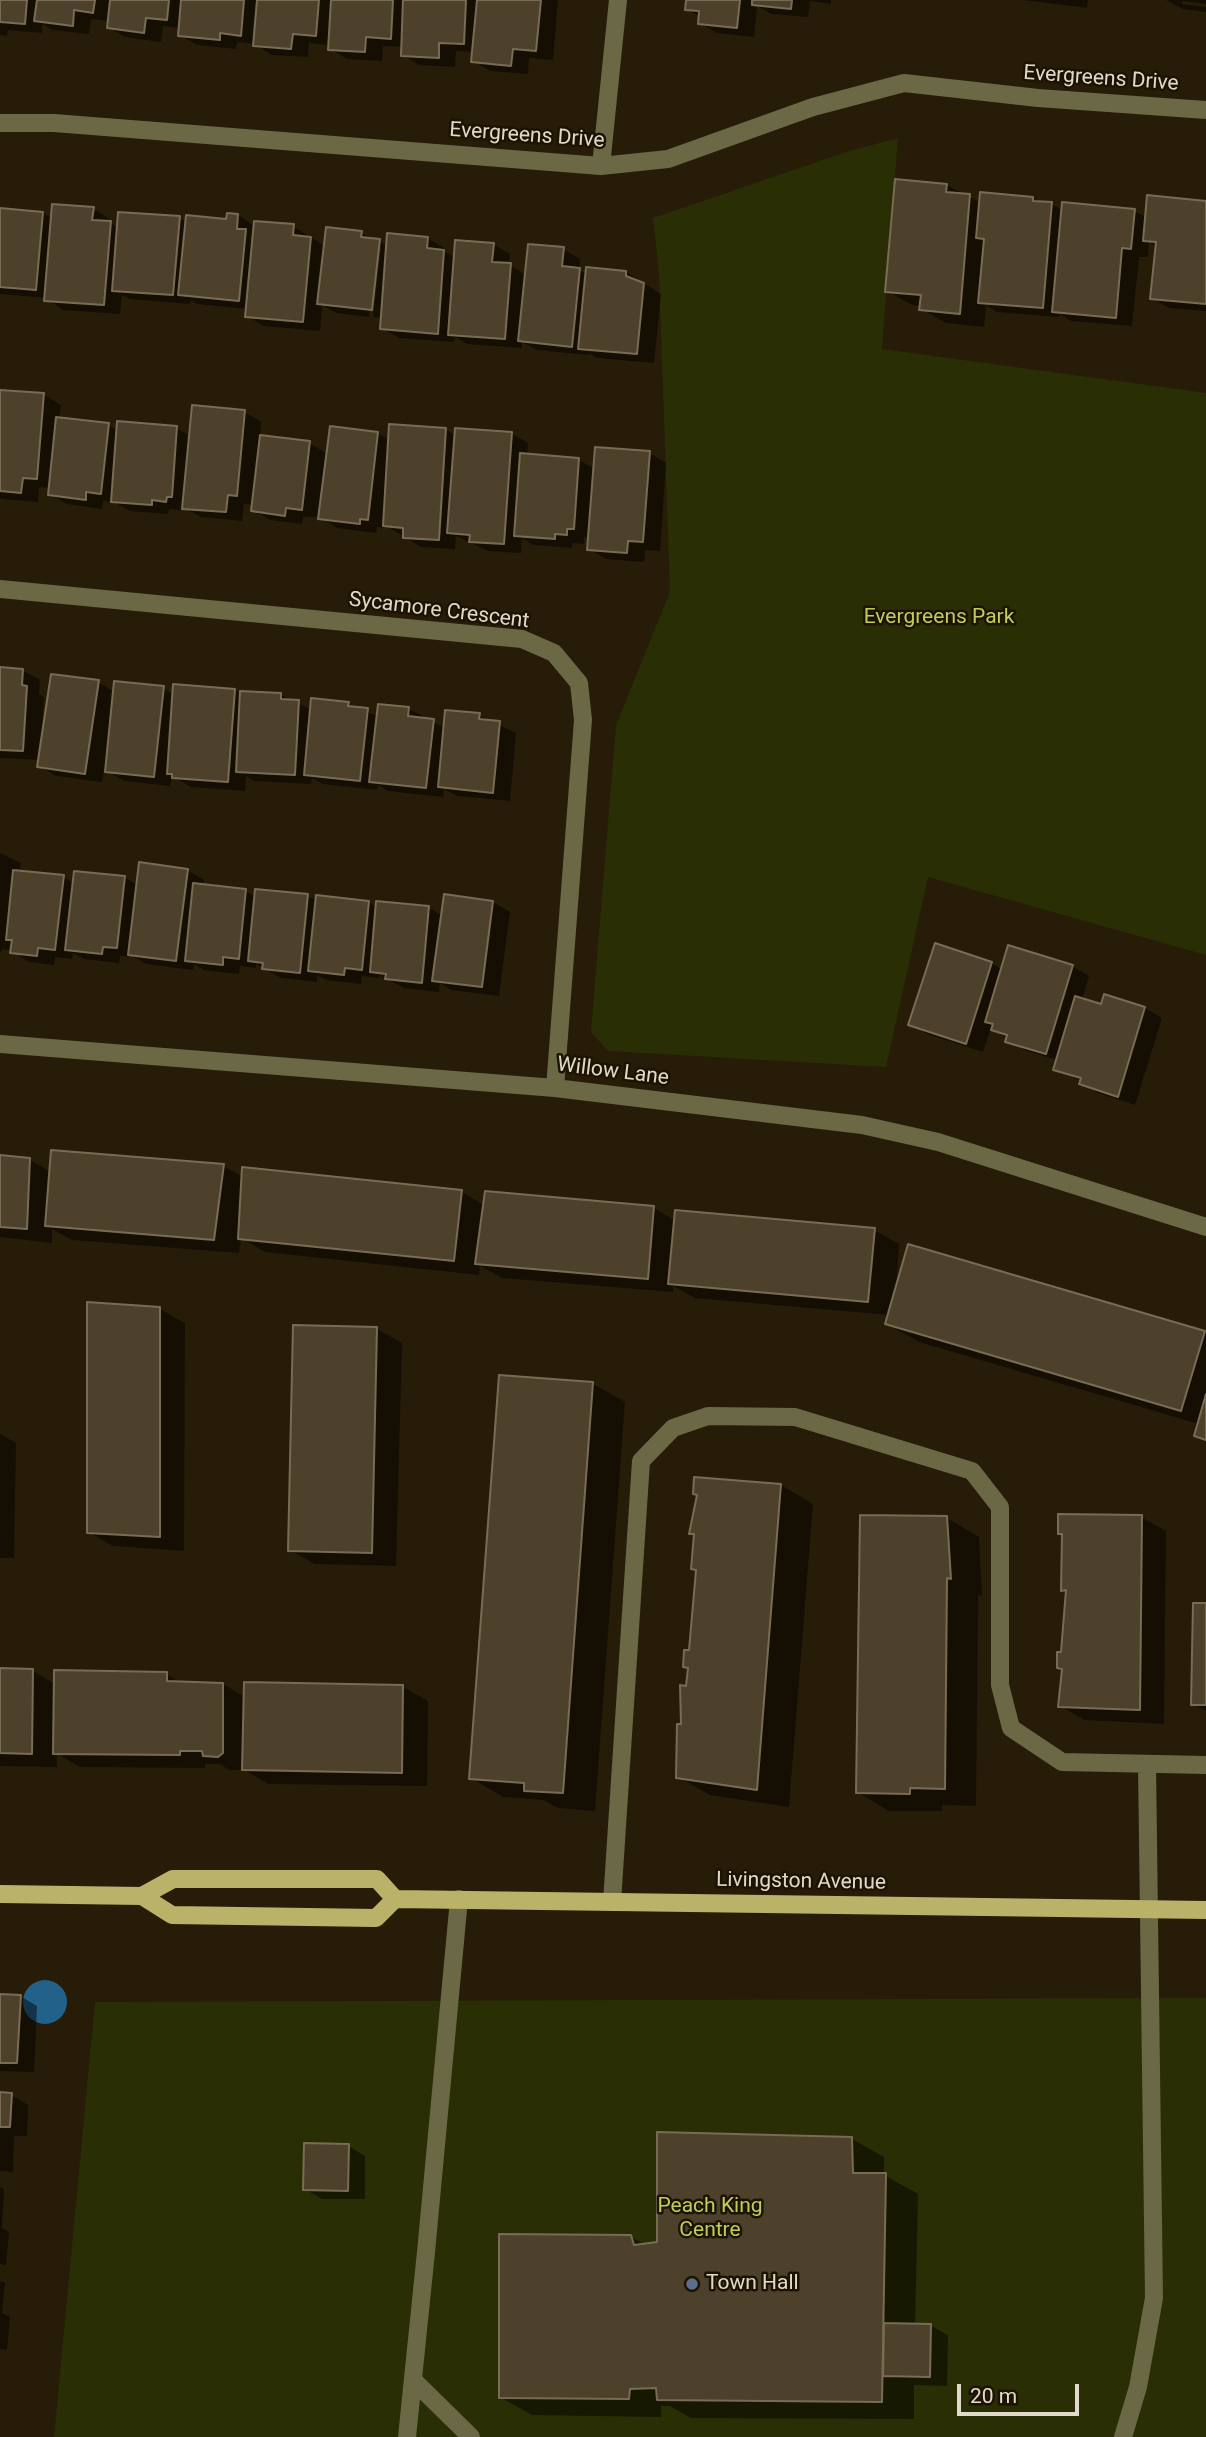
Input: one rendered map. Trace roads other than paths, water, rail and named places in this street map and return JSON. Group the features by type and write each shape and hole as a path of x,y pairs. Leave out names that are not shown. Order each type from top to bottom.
{"main road":[{"path":"0,1894 142,1896 173,1878 377,1879 395,1899 376,1918 172,1915 142,1896"},
{"name":"Livingston Avenue","path":"395,1899 1206,1910"}],"street":[{"path":"601,166 618,0"},
{"name":"Evergreens Drive","path":"0,123 54,123 601,166 667,159 813,107 904,83 1038,98 1206,110"},
{"name":"Sycamore Crescent","path":"0,589 522,639 554,653 579,683 583,720 555,1088"},
{"name":"Willow Lane","path":"0,1044 555,1088 862,1125 938,1142 1206,1227"},
{"path":"612,1902 641,1461 673,1428 708,1416 795,1417 972,1471 1000,1507 1000,1685 1011,1728 1062,1762 1206,1765"},
{"path":"1124,2437 1138,2387 1154,2298 1147,1764"},
{"path":"407,2437 458,1899"},
{"path":"413,2380 471,2437"}],"water":[{"path":"45,1980 61,1986 67,2002 61,2018 45,2024 29,2018 23,2002 29,1986"}],"place":[{"name":"Town Hall","path":"692,2284"}],"park label":[{"name":"Evergreens Park","path":"939,618"},
{"name":"Peach King Centre","path":"710,2219"}]}
